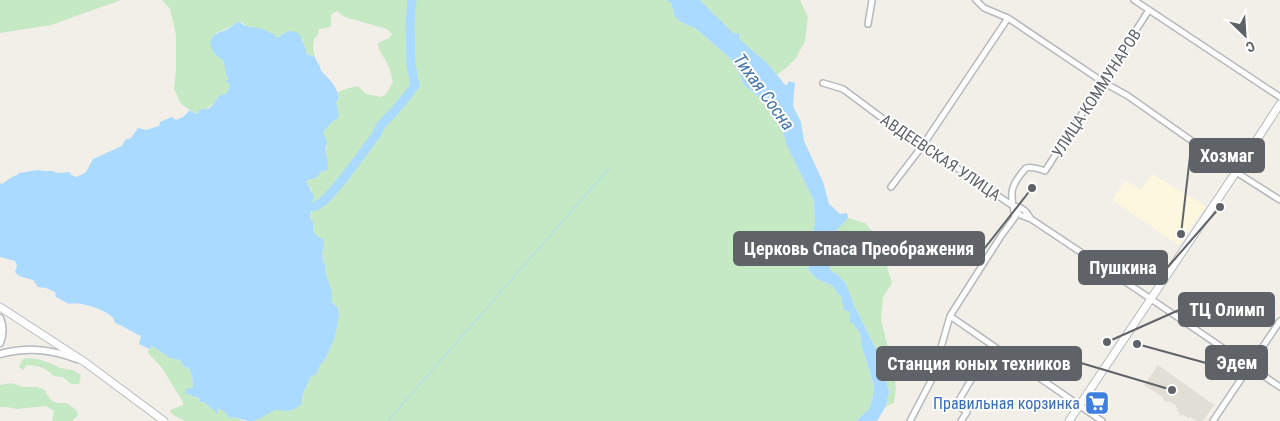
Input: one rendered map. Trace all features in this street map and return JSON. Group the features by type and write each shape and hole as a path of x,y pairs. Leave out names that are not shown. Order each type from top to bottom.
{"main road":[{"path":"1070,421 1280,104"},
{"path":"0,307 86,363 164,421"}],"street":[{"path":"868,24 872,0"},
{"path":"976,0 984,8 1008,18 1103,82 1128,96 1236,172 1280,200"},
{"path":"1134,0 1280,97"},
{"name":"УЛИЦА КОММУНАРОВ","path":"910,421 932,379 950,316 1015,217 1011,192 1013,186 1026,168 1030,167 1045,171 1148,10"},
{"path":"891,187 923,145 1008,18"},
{"name":"АВДЕЕВСКАЯ УЛИЦА","path":"823,83 843,89 882,118 1013,206 1020,215 1031,219 1280,387"},
{"path":"950,316 1102,421"},
{"path":"0,318 3,326 0,343"},
{"path":"1213,421 1280,321"},
{"path":"961,421 967,412 956,405 992,345"},
{"path":"0,354 23,350 50,351 86,363"}],"shaded area":[{"path":"1152,174 1206,206 1179,245 1112,200 1126,180 1141,190"},
{"path":"1158,365 1214,405 1203,421 1196,421 1182,414 1181,416 1177,411 1176,405 1168,401 1166,402 1163,400 1164,398 1144,385"}],"green space":[{"path":"0,0 121,0 51,25 0,33"},
{"path":"162,0 666,0 671,3 675,17 695,28 730,58 739,72 744,85 765,102 782,125 786,144 814,201 815,224 810,241 808,270 817,279 833,286 841,296 860,333 862,347 874,386 869,409 856,421 254,421 271,411 277,409 289,411 302,403 304,391 311,377 317,373 320,365 326,358 335,337 339,315 338,308 332,302 332,291 325,272 322,253 324,240 313,231 314,223 310,218 312,212 312,190 306,181 311,180 328,161 325,152 327,147 322,132 337,119 336,103 339,97 338,92 358,86 366,94 382,97 386,94 393,82 389,67 379,49 378,43 389,38 392,34 387,29 345,17 337,11 331,15 331,26 319,29 318,35 314,39 315,57 307,54 303,46 303,39 283,33 276,38 246,26 242,22 235,23 216,33 226,67 228,79 226,81 230,86 226,94 217,98 214,103 196,114 181,104 174,89 176,35 170,9"},
{"path":"700,0 800,0 808,17 805,41 796,58 777,75 767,63 738,39"},
{"path":"848,218 865,223 879,239 892,283 883,297 881,319 896,388 894,403 886,406 889,392 883,360 854,305 846,284 838,275 831,271 825,255 830,237"},
{"path":"152,346 170,358 180,360 184,367 189,368 193,387 186,394 196,397 217,411 219,409 222,410 229,418 237,418 244,421 185,421 172,414 170,410 183,405 183,402 162,368 148,353"},
{"path":"26,358 37,359 60,368 72,370 81,375 79,384 71,384 63,377 54,376 37,366 27,365 23,370 19,367 22,360"},
{"path":"11,383 45,390 53,401 67,403 76,410 78,415 72,421 52,421 54,411 46,406 16,409 0,407 0,385"}],"water":[{"name":"Тихая Сосна","path":"666,0 700,0 734,34 739,33 739,39 767,63 786,86 789,81 795,83 793,106 801,122 804,141 823,182 829,204 840,214 847,213 848,218 830,237 825,255 831,271 838,275 846,284 854,305 883,360 889,392 886,406 877,421 856,421 869,409 874,386 862,347 860,333 854,324 849,322 850,312 844,310 841,296 833,286 817,279 808,270 810,241 815,224 814,201 786,144 782,125 765,102 744,85 739,72 730,58 695,28 675,17 671,3"},
{"path":"239,22 246,26 263,29 276,37 288,32 298,33 307,54 315,57 321,71 332,82 339,97 336,103 339,115 323,132 327,142 325,152 328,161 327,170 321,172 317,177 306,181 314,196 310,218 314,223 313,231 324,240 322,253 325,272 332,291 332,302 338,308 339,315 335,337 326,358 320,365 317,373 311,377 304,391 302,403 289,411 275,410 252,421 229,418 220,409 218,409 217,414 204,402 200,402 199,398 186,394 185,390 193,387 192,376 189,368 184,367 180,360 170,358 152,346 149,349 139,344 141,336 115,323 112,316 90,306 69,304 56,297 55,292 38,287 33,280 19,276 15,272 17,265 15,261 0,257 0,183 2,184 19,173 37,170 58,173 70,172 71,175 77,177 86,172 93,159 122,146 125,140 131,138 138,128 147,130 159,126 160,122 172,117 176,120 183,117 190,110 196,114 199,110 210,107 219,96 226,94 230,86 228,82 225,82 228,79 224,61 215,54 210,43 214,36"}],"waterway":[{"path":"312,207 325,200 344,178 376,135 381,125 415,86 411,64 410,24 412,0"},
{"path":"388,421 610,167"}],"place":[{"name":"Церковь Спаса Преображения","path":"1032,188"},
{"name":"Пушкина","path":"1220,207"},
{"name":"Хозмаг","path":"1181,234"},
{"name":"ТЦ Олимп","path":"1107,342"},
{"name":"Эдем","path":"1137,344"},
{"name":"Станция юных техников","path":"1172,390"},
{"name":"Правильная корзинка","path":"1097,403"}]}
